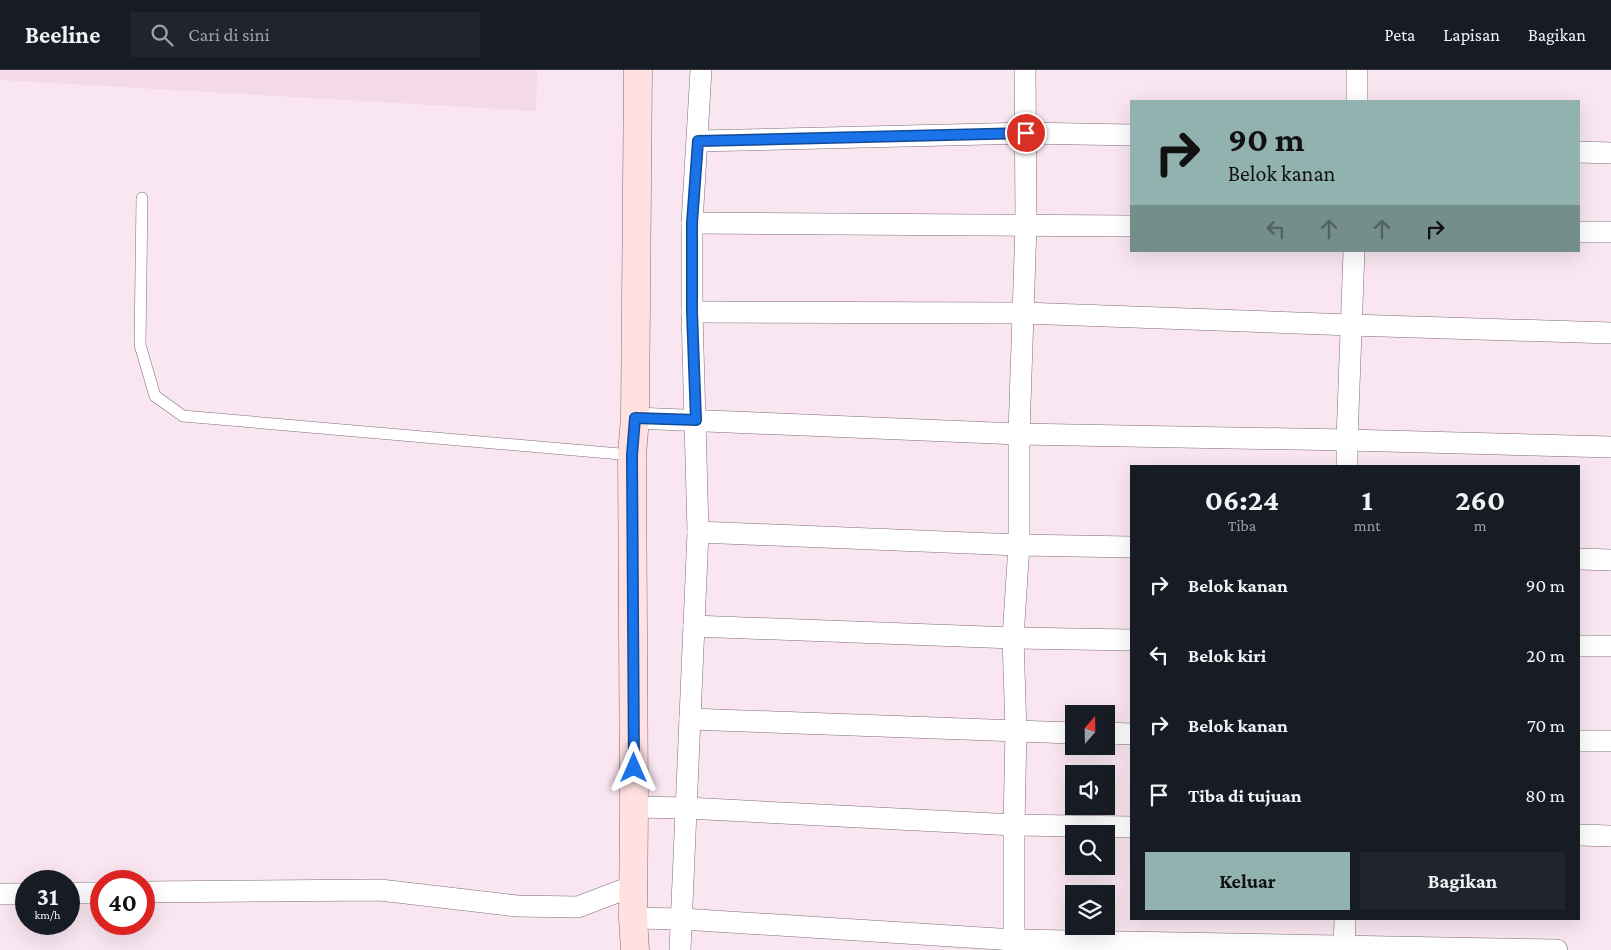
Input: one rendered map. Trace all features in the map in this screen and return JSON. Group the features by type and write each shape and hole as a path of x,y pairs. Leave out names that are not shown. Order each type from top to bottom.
{"street":[{"path":"635,950 632,918 634,807 632,455 635,418 638,70"},
{"path":"680,950 698,532 692,312 692,223 701,70"},
{"path":"1014,945 1016,732 1013,638 1019,545 1019,434 1026,225 1025,70"},
{"path":"1356,70 1357,100"},
{"path":"698,141 1026,133 1130,135"},
{"path":"1580,152 1611,153"},
{"path":"692,223 1130,226"},
{"path":"1580,232 1611,232"},
{"path":"1347,465 1354,252"},
{"path":"692,312 1023,313 1611,332"},
{"path":"635,418 1019,434 1611,447"},
{"path":"698,532 1019,545 1130,546"},
{"path":"1580,559 1611,560"},
{"path":"694,626 1013,638 1130,640"},
{"path":"1580,646 1611,646"},
{"path":"690,720 1016,732 1065,732"},
{"path":"1115,733 1130,734"},
{"path":"1580,741 1611,742"},
{"path":"634,807 687,808 1014,825 1130,827"},
{"path":"1580,835 1611,836"},
{"path":"155,892 380,890 517,906 578,907 633,886"},
{"path":"0,894 15,894"},
{"path":"632,918 682,919 1014,945 1557,950"},
{"path":"1344,948 1345,920"}],"lane":[{"path":"142,198 140,344 155,396 184,416 632,455"}],"shaded area":[{"path":"0,70 537,70 536,111 0,80"}],"route":[{"path":"634,768 632,455 635,418 696,420 692,312 692,223 698,141 1026,133"}]}
